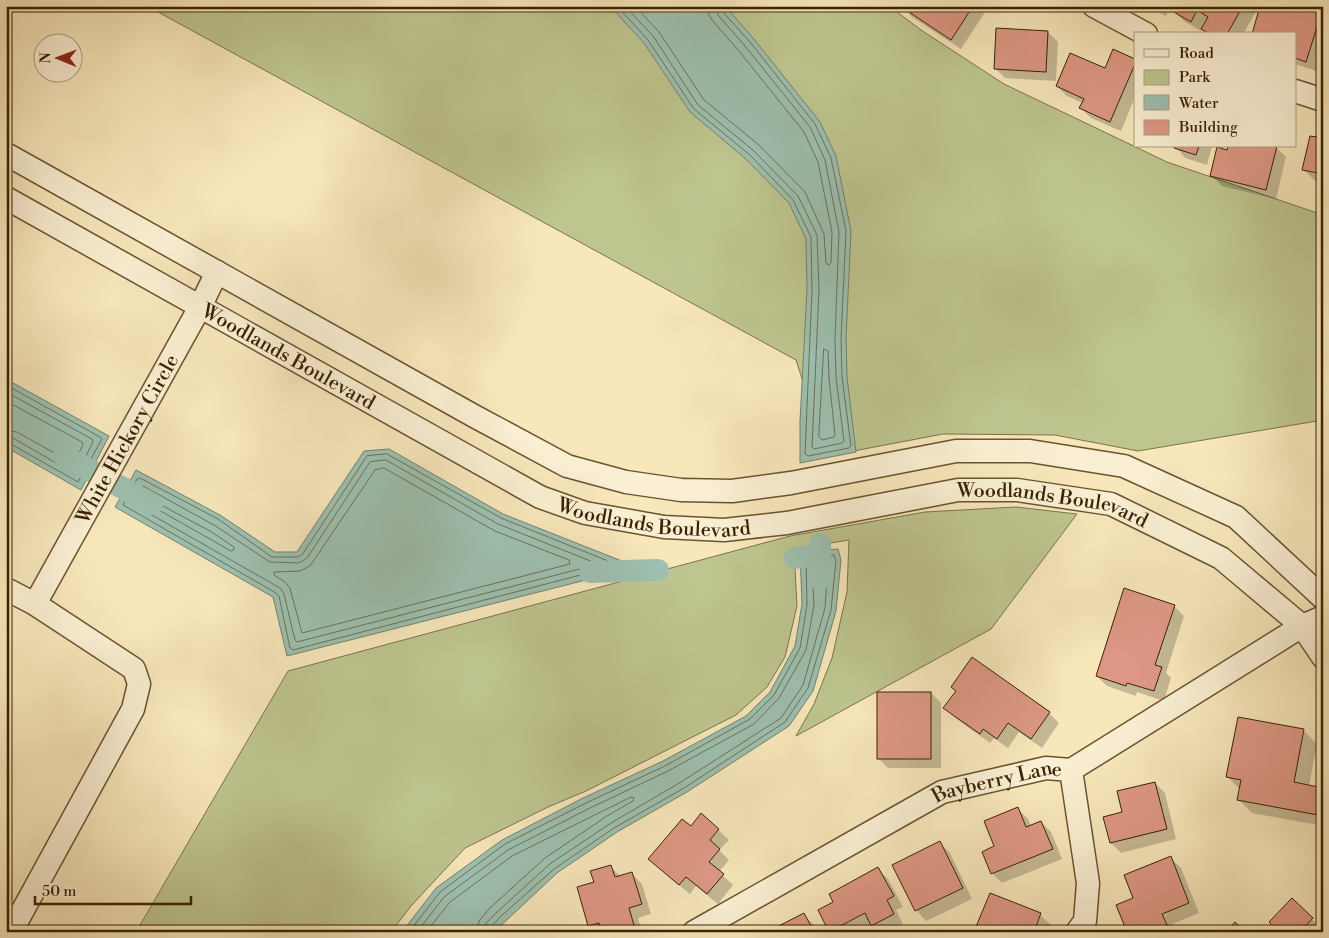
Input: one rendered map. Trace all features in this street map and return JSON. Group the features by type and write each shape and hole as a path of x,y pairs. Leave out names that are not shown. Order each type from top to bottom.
{"street":[{"path":"1094,6 1142,32"},
{"path":"1296,91 1323,100"},
{"name":"Woodlands Boulevard","path":"6,154 465,411 567,466 626,482 681,490 732,491 791,483 956,451 1030,451 1124,466 1236,517 1323,598"},
{"name":"Woodlands Boulevard","path":"6,198 540,496 585,513 664,526 724,530 786,523 958,490 1017,490 1111,504 1221,558 1302,626 1323,657"},
{"name":"White Hickory Circle","path":"34,604 200,307 217,272"},
{"path":"6,589 34,604 134,669 139,684 133,709 11,932"},
{"name":"Bayberry Lane","path":"694,932 942,792 1046,768 1071,770 1302,626 1323,617"},
{"path":"1071,770 1088,883 1085,921 1077,932"}],"green space":[{"path":"147,6 889,6 921,30 1004,84 1134,146 1134,148 1167,162 1323,215 1323,420 1138,451 1055,435 943,434 827,456 796,360"},
{"path":"1016,507 1077,514 991,629 796,736 814,704 832,658 847,592 849,540 794,549 797,606 785,657 767,687 736,715 586,791 548,807 465,848 411,906 391,932 136,932 288,671 790,536 925,512"}],"water":[{"path":"610,6 725,6 820,122 836,156 851,231 846,338 847,377 856,452 800,463 800,421 807,289 806,239 789,203 746,159 690,112 644,43"},
{"path":"6,379 109,436 81,490 6,447"},
{"path":"389,449 503,514 637,567 287,656 273,597 115,507 136,470 220,515 275,552 297,552 364,451"},
{"path":"838,549 841,560 836,611 813,691 789,726 687,792 617,832 557,873 494,932 402,932 436,888 502,840 583,798 663,761 746,716 770,692 795,646 802,604 800,552"}],"building":[{"path":"900,6 973,6 951,40"},
{"path":"1175,6 1243,6 1228,32 1206,32 1201,29 1208,17 1197,10 1191,22 1172,11"},
{"path":"1260,6 1307,6 1322,11 1306,62 1296,58 1296,32 1253,32"},
{"path":"996,28 1048,31 1046,72 994,69"},
{"path":"1113,49 1134,59 1134,66 1110,122 1079,108 1084,99 1056,86 1070,53 1105,68"},
{"path":"1310,136 1323,138 1323,174 1302,170"},
{"path":"1174,148 1198,148 1196,155"},
{"path":"1217,148 1227,150 1228,148 1276,148 1266,190 1210,176"},
{"path":"1124,588 1175,605 1155,665 1162,667 1154,691 1127,683 1126,686 1096,676"},
{"path":"972,657 1050,712 1031,739 1008,723 997,739 983,729 980,734 943,708 956,691 951,687"},
{"path":"877,692 931,692 931,759 877,759"},
{"path":"1238,717 1304,729 1294,782 1323,788 1318,815 1237,800 1241,780 1226,777"},
{"path":"1155,782 1167,829 1110,843 1103,817 1122,812 1117,791"},
{"path":"1018,807 1026,827 1041,821 1053,849 991,874 982,852 994,846 984,821"},
{"path":"701,813 719,829 710,840 720,849 709,862 724,874 707,894 686,877 679,885 648,859 682,819 691,826"},
{"path":"940,841 963,888 915,911 892,865"},
{"path":"1171,856 1189,903 1162,914 1168,927 1156,932 1127,932 1116,905 1133,898 1124,875"},
{"path":"611,865 615,877 632,872 642,904 629,908 636,932 602,932 599,923 588,926 577,887 594,882 590,871"},
{"path":"878,867 894,896 887,900 894,914 871,926 865,913 829,932 818,910 833,902 829,894"},
{"path":"990,893 1041,913 1034,932 980,932 975,929"},
{"path":"1292,898 1313,918 1300,932 1279,932 1269,922"},
{"path":"804,913 814,932 767,932"},
{"path":"1235,922 1245,932 1226,932"}],"waterway":[{"path":"64,456 152,504"},
{"path":"820,544 820,579"},
{"path":"795,558 820,554"},
{"path":"590,572 658,570"}]}
